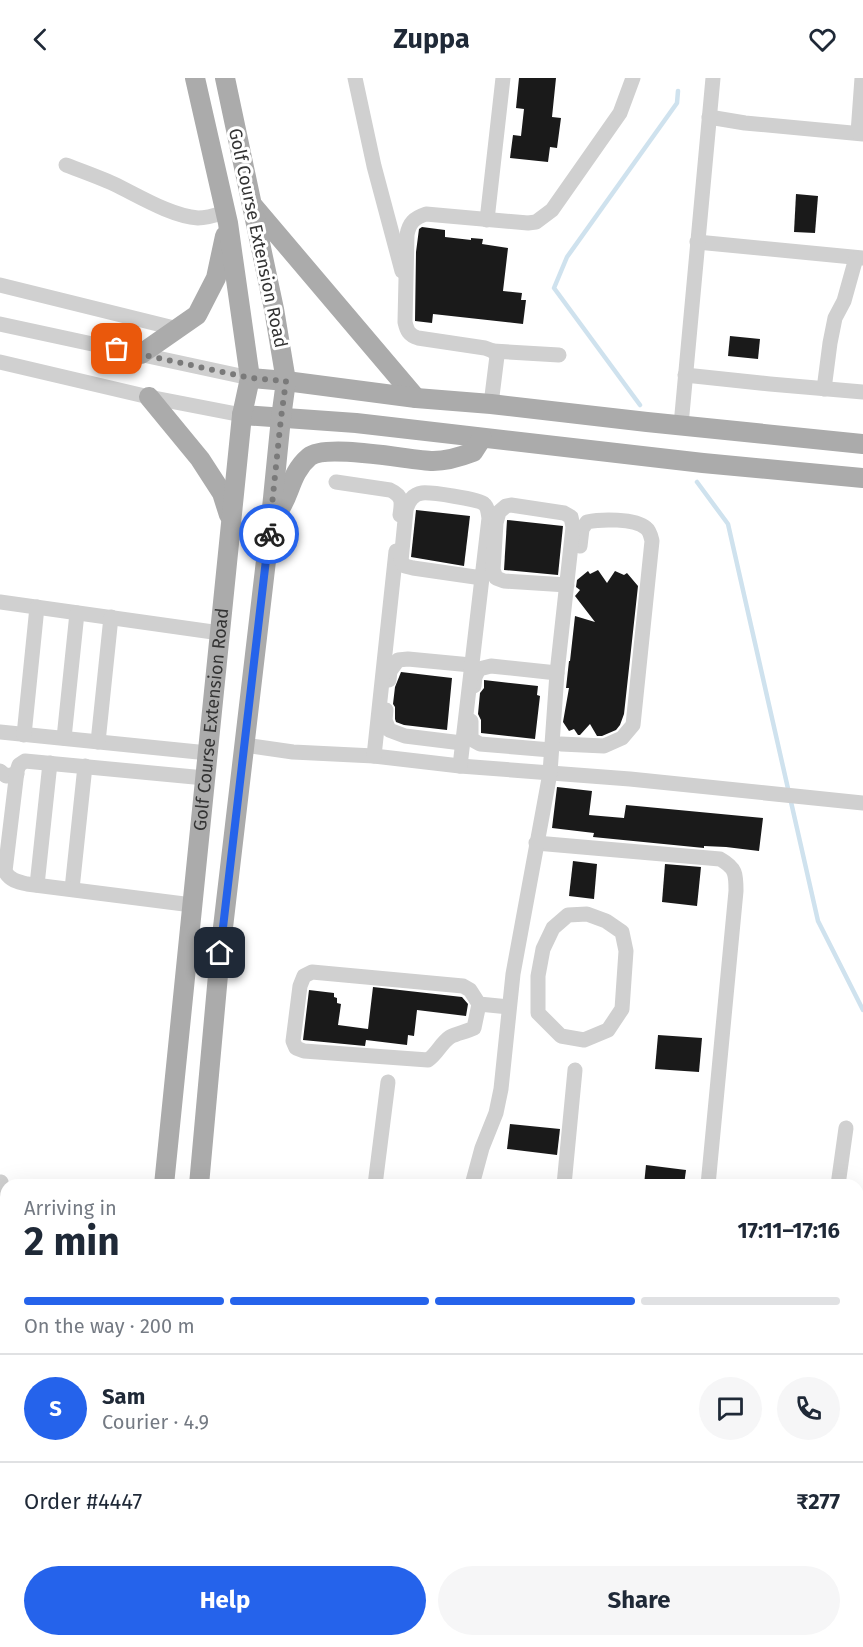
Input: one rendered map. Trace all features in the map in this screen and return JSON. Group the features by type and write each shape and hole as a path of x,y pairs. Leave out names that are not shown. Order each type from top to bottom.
{"main road":[{"name":"Golf Course Extension Road","path":"165,1179 242,415 250,378 227,217 195,78"},
{"name":"Golf Course Extension Road","path":"200,1179 220,953 286,381 274,309 225,78"},
{"path":"252,204 416,398"},
{"path":"141,354 197,315 216,278 227,217"},
{"path":"250,378 416,398 863,444"},
{"path":"149,397 200,459 222,492 231,523"},
{"path":"242,415 356,423 703,463 863,478"},
{"path":"271,518 279,511 297,470 317,452 336,451 433,461 453,459 473,452 482,438"}],"street":[{"path":"355,78 379,187 407,289"},
{"path":"487,220 503,78"},
{"path":"559,355 493,351 418,338 407,332 405,322 409,226 417,217 426,214 536,222 552,210 620,113 633,78"},
{"path":"681,425 713,78"},
{"path":"709,117 746,123 860,134 862,78"},
{"path":"66,165 166,209 195,218 227,217"},
{"path":"697,242 860,258 835,318 824,389"},
{"path":"0,285 178,329"},
{"path":"0,324 250,378"},
{"path":"491,404 496,356 493,351"},
{"path":"0,362 149,397 242,415"},
{"path":"685,375 863,392"},
{"path":"336,482 390,490 396,493 402,501 374,756"},
{"path":"460,766 471,665 482,578 489,518 485,504 474,500 420,493 412,498 406,510 401,561 405,566 482,578"},
{"path":"556,747 557,673 567,585 573,527 571,517 564,513 506,506 499,512 496,523 493,570 496,578 504,581 567,585"},
{"path":"474,1179 482,1148 496,1113 501,1089 513,974 536,843 554,773 556,747 582,529 587,522 600,519 633,522 645,527 652,541 633,725 622,738 604,746 556,747 480,744 471,739 475,677 479,669 491,666 557,673"},
{"path":"0,602 220,633"},
{"path":"24,735 37,607"},
{"path":"64,738 77,613"},
{"path":"98,742 111,617"},
{"path":"462,743 405,736 388,730 385,720 390,670 398,660 408,659 471,665"},
{"path":"0,732 208,753"},
{"path":"245,745 293,752 374,756 863,803"},
{"path":"192,905 16,881 8,876 5,870 4,856 16,774 19,765 25,761 205,778"},
{"path":"37,885 50,763"},
{"path":"72,889 85,766"},
{"path":"0,771 6,776 16,774"},
{"path":"536,843 720,859 731,865 736,878 736,891 709,1179"},
{"path":"587,914 606,921 622,933 626,951 622,1009 608,1030 584,1040 561,1036 538,1013 538,976 543,949 554,928 568,915 587,914"},
{"path":"479,1004 474,1028 451,1036 428,1060 304,1051 296,1048 293,1041 300,986 304,976 312,972 463,986 470,990 479,1004 509,1008"},
{"path":"513,974 538,976"},
{"path":"565,1179 575,1070"},
{"path":"376,1179 388,1082"},
{"path":"839,1179 846,1128"}],"building":[{"path":"519,78 556,78 552,117 561,118 557,148 550,147 548,162 510,158 513,135 521,136 524,109 516,108"},
{"path":"796,194 818,196 815,233 794,232"},
{"path":"422,227 445,230 445,237 483,239 482,244 508,248 503,291 522,293 521,300 526,300 523,324 433,314 432,323 415,321 416,252 419,229"},
{"path":"730,336 760,339 758,359 728,356"},
{"path":"416,510 470,516 464,566 411,557"},
{"path":"507,520 563,526 558,575 504,570"},
{"path":"598,570 607,583 615,571 624,575 627,573 638,586 624,714 616,730 597,736 590,724 578,735 574,729 569,731 563,722 569,688 566,688 575,616 595,622 575,596 580,590 576,587 577,580 588,571 590,574"},
{"path":"401,672 452,678 447,730 396,722 393,704 395,687"},
{"path":"484,680 538,686 537,695 540,696 535,739 481,733 481,720 478,714"},
{"path":"557,787 592,791 589,815 624,818 626,805 763,818 759,851 593,837 594,833 552,828"},
{"path":"573,861 597,864 594,899 569,896"},
{"path":"665,864 701,867 697,906 662,902"},
{"path":"373,987 462,997 468,1004 466,1016 417,1010 414,1036 408,1035 407,1045 366,1040 365,1046 303,1040 309,990 334,993 337,1003 341,1004 338,1025 368,1029"},
{"path":"658,1035 702,1038 699,1072 655,1069"},
{"path":"510,1124 560,1129 557,1155 507,1149"},
{"path":"646,1165 686,1170 685,1179 645,1179"}],"waterway":[{"path":"640,405 554,288 567,257 677,103 678,91"},
{"path":"697,482 728,524 818,921 863,1010"}],"way so far":[{"path":"117,349 250,378 286,381 269,534"}],"route":[{"path":"220,953 269,534"}]}
